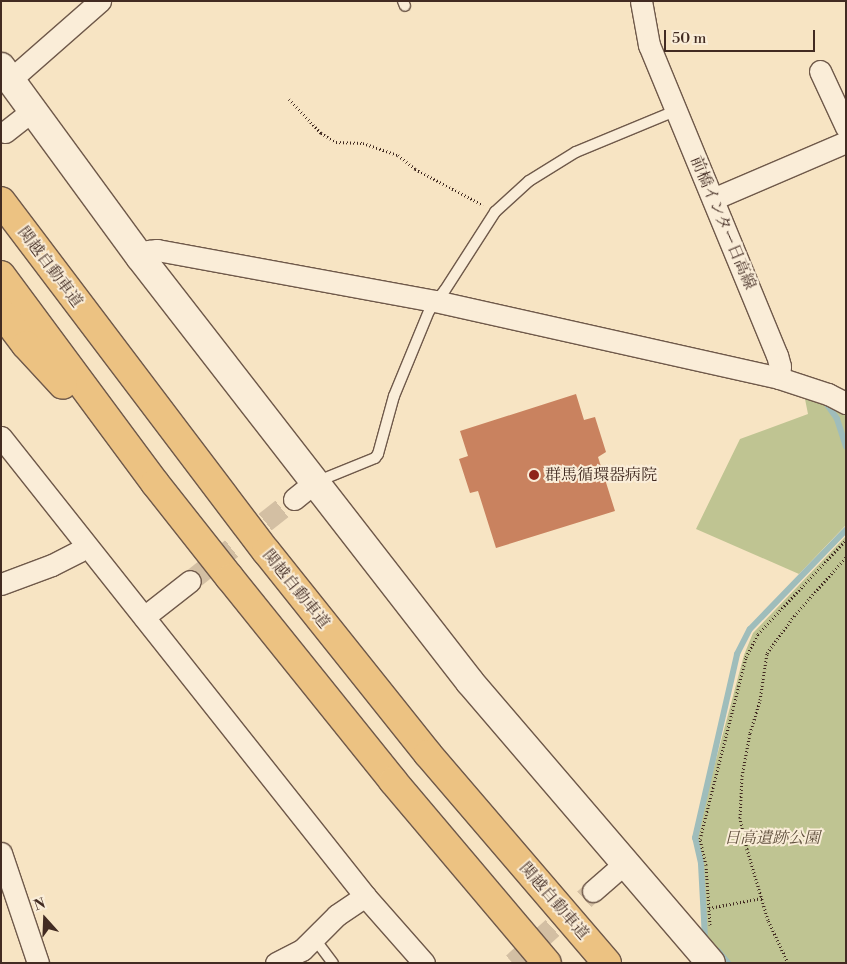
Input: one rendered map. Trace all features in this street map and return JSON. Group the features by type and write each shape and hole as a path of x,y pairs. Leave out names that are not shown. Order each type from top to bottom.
{"highway":[{"name":"関越自動車道","path":"1,201 266,551 428,754 607,963"},
{"path":"1,275 155,483 392,781 547,963"},
{"path":"1,312 26,345 155,483"}],"street":[{"path":"100,1 6,73 140,257 305,490 624,864 711,963"},
{"name":"前橋インター日高線","path":"641,1 649,45 777,355 780,366 779,378"},
{"path":"820,71 846,126"},
{"path":"5,132 32,111"},
{"path":"713,199 846,142"},
{"path":"140,257 157,250 435,301 779,378 828,394 846,403"},
{"path":"1,436 85,545 365,896 424,963"},
{"path":"1,584 52,565 78,551 85,545"},
{"path":"144,617 190,581"},
{"path":"1,853 38,963"},
{"path":"593,891 624,864"},
{"path":"276,963 302,950 336,915 365,896"}],"lane":[{"path":"305,490 375,458 378,454 394,396 435,301 446,290 495,212 529,181 576,152 676,111"},
{"path":"314,938 333,963"}],"path":[{"path":"289,99 321,133 336,142 363,143 398,155 415,169 495,212"},
{"path":"710,929 706,865 700,839 746,657 758,634 846,540"},
{"path":"788,963 768,920 740,818 742,776 750,733 760,700 767,653 794,616 846,557"},
{"path":"709,908 762,898"}],"green space":[{"path":"805,399 846,412 846,525 799,574 696,529 740,439 808,414"},
{"name":"日高遺跡公園","path":"846,536 846,963 728,963 705,938 701,863 695,838 744,655 753,633"}],"building":[{"name":"群馬循環器病院","path":"576,394 584,420 595,417 606,452 598,457 615,511 496,548 478,491 470,493 459,459 468,456 460,431"}],"waterway":[{"path":"826,403 837,419 846,447"},
{"path":"709,942 705,938 701,863 695,838 737,654 750,629 846,530"},
{"path":"718,951 728,963"}],"tunnel":[{"path":"190,581 294,499"},
{"path":"513,963 593,891"}],"place":[{"name":"群馬循環器病院","path":"534,475"}]}
